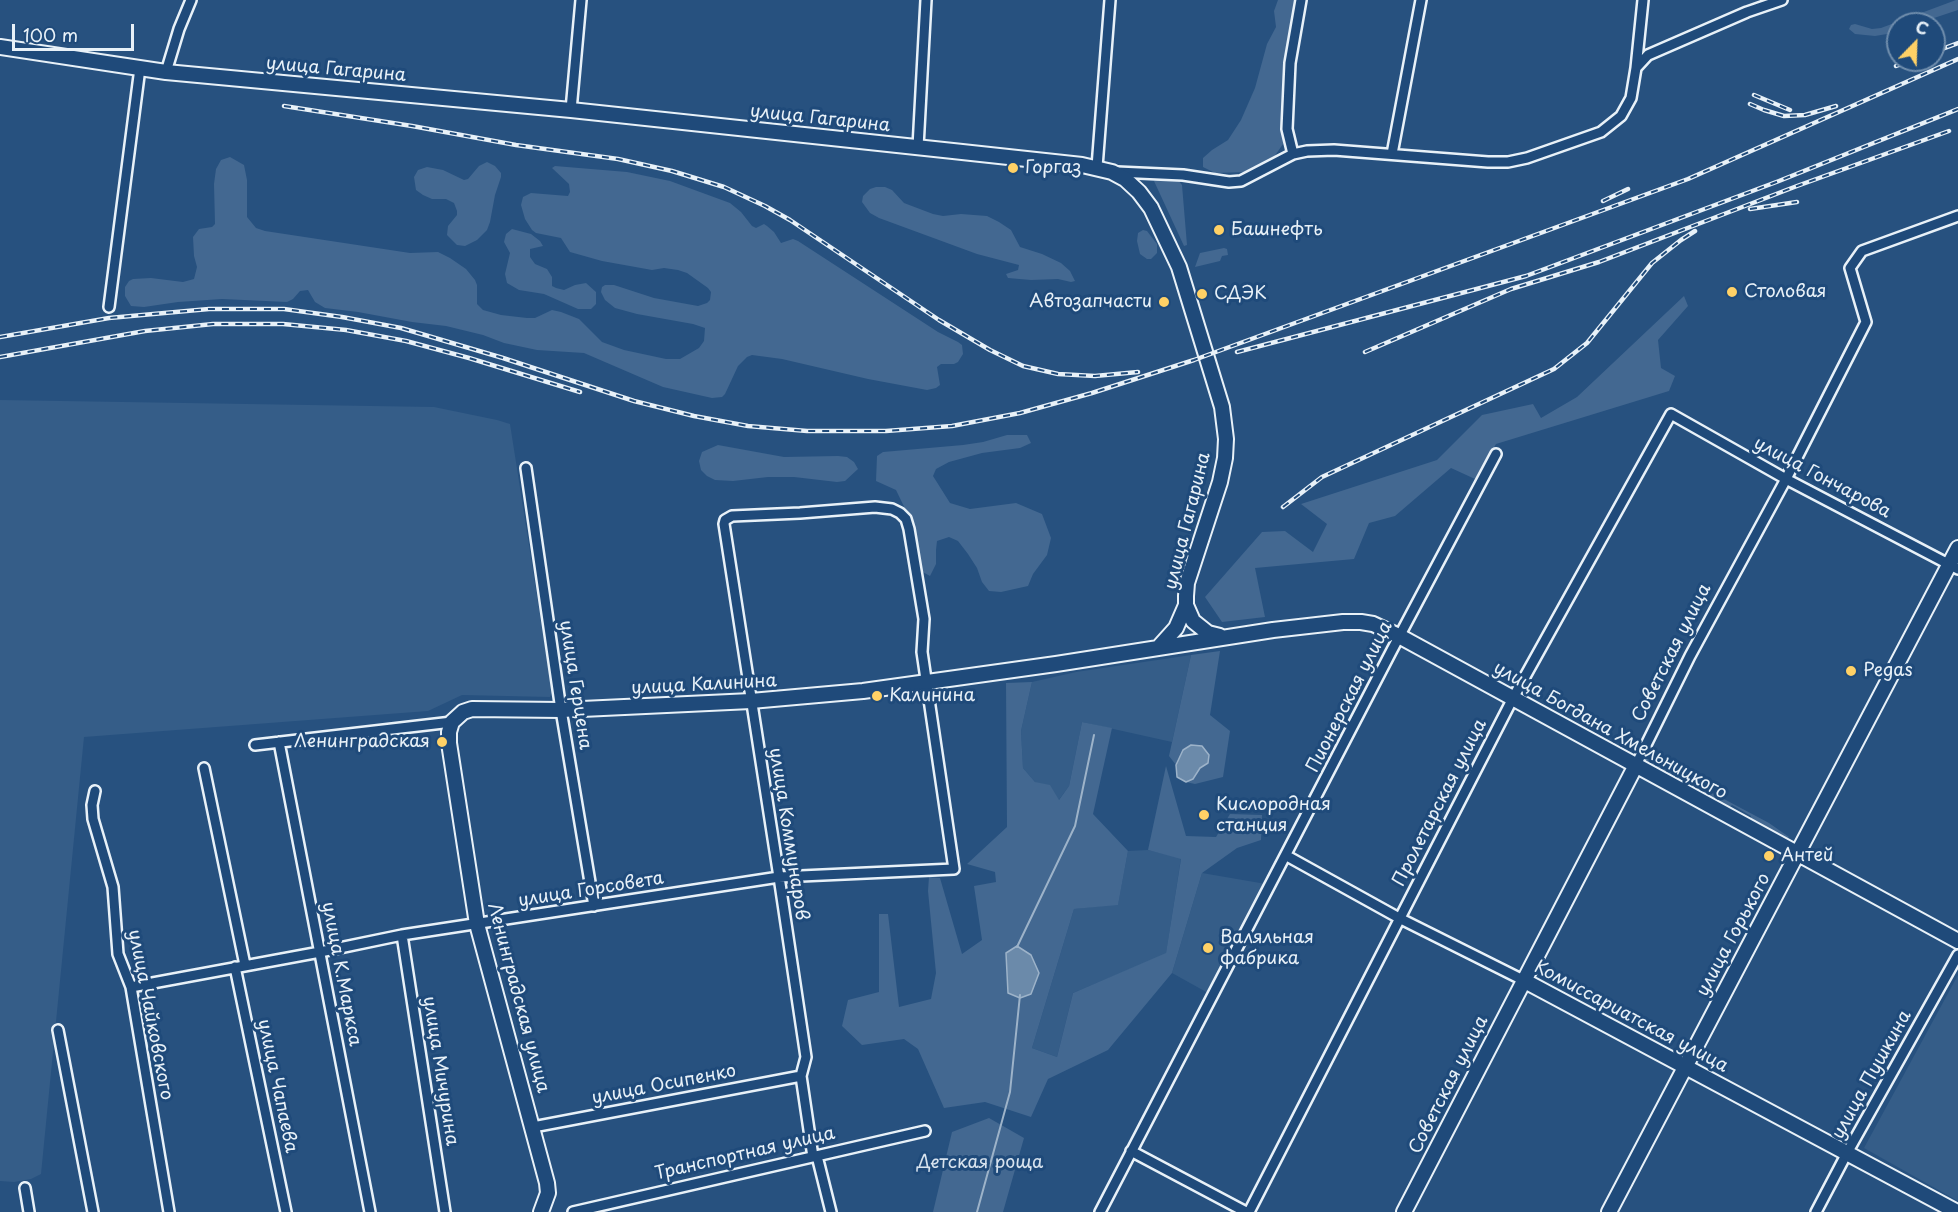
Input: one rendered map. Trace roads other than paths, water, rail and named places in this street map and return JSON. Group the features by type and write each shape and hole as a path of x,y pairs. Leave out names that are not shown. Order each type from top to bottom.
{"street":[{"path":"166,72 179,29 191,0"},
{"path":"571,110 581,0"},
{"path":"918,147 926,0"},
{"path":"1097,167 1110,0"},
{"path":"1293,154 1287,129 1290,63 1301,0"},
{"path":"1392,154 1421,0"},
{"path":"1112,172 1183,175 1228,182 1241,181 1293,154 1334,150 1488,162 1508,162 1527,158 1601,132 1621,116 1631,98 1643,0"},
{"path":"1636,68 1648,55 1747,12 1782,0"},
{"name":"улица Гагарина","path":"0,47 166,72 571,110 1097,167 1112,172 1139,192 1151,208 1179,267 1222,407 1226,439 1225,458 1217,494 1187,583 1186,605 1193,621 1200,628 1216,636 1228,637"},
{"path":"109,308 140,68"},
{"name":"Советская улица","path":"1404,1212 1690,656 1786,479 1866,322 1850,268 1862,251 1958,216"},
{"name":"улица Гончарова","path":"1671,414 1786,479 1954,567"},
{"name":"Пролетарская улица","path":"1248,1212 1513,698 1671,414"},
{"name":"Пионерская улица","path":"1100,1212 1496,454"},
{"name":"улица Герцена","path":"526,468 561,711 594,906"},
{"name":"улица Коммунаров","path":"831,1212 815,1156 801,1076 805,1068 806,1057 724,524 728,517 875,507 892,509 900,513 906,519 909,529 924,620 922,652 927,683"},
{"name":"улица Горького","path":"1609,1212 1798,854 1954,567 1958,548"},
{"path":"1158,648 1176,628 1186,605"},
{"name":"улица Богдана Хмельницкого","path":"1228,637 1343,622 1373,624 1399,636 1958,941"},
{"name":"улица Калинина","path":"255,745 452,723 463,712 472,709 561,711 751,701 863,691 1228,637"},
{"name":"улица Горсовета","path":"131,987 402,935 779,877 954,869 927,683"},
{"name":"Ленинградская улица","path":"452,723 449,743 477,924 547,1183 548,1193 544,1211"},
{"name":"улица К.Маркса","path":"279,742 370,1212"},
{"name":"улица Чапаева","path":"204,768 286,1212"},
{"name":"улица Чайковского","path":"95,791 92,805 93,819 113,887 118,954 131,987 169,1212"},
{"name":"Комиссариатская улица","path":"1287,856 1399,918 1523,980 1957,1212"},
{"name":"улица Мичурина","path":"402,935 445,1212"},
{"name":"улица Пушкина","path":"1816,1212 1958,955"},
{"path":"58,1030 93,1212"},
{"name":"улица Осипенко","path":"533,1127 801,1076"},
{"name":"Транспортная улица","path":"573,1212 926,1131"},
{"path":"1131,1151 1248,1212"},
{"path":"25,1188 29,1212"}],"waterway":[{"path":"1017,947 1075,826 1094,735"},
{"path":"977,1212 1010,1092 1020,995"}],"railway":[{"path":"1946,48 1958,43"},
{"path":"0,337 109,318 209,309 284,309 401,328 503,358 634,401 748,426 807,431 886,431 952,426 1020,413 1092,393 1194,360 1688,179 1958,59"},
{"path":"1754,95 1790,110"},
{"path":"1750,104 1784,116 1805,115 1836,106"},
{"path":"284,106 516,145 618,159 672,171 724,187 790,220 939,320 990,350 1023,366 1058,374 1095,376 1138,372"},
{"path":"1237,352 1526,276 1779,181 1958,109"},
{"path":"1365,352 1511,289 1599,262 1949,131"},
{"path":"1603,201 1628,189"},
{"path":"1750,209 1797,202"},
{"path":"1283,507 1322,477 1554,369 1587,343 1652,263 1695,231"},
{"path":"0,357 145,331 213,324 283,324 346,330 406,341 580,392"}],"place":[{"name":"Горгаз","path":"1013,168"},
{"name":"Башнефть","path":"1219,230"},
{"name":"Столовая","path":"1732,292"},
{"name":"СДЭК","path":"1202,294"},
{"name":"Автозапчасти","path":"1164,302"},
{"name":"Pegas","path":"1851,671"},
{"name":"Калинина","path":"877,696"},
{"name":"Ленинградская","path":"442,742"},
{"name":"Кислородная станция","path":"1204,815"},
{"name":"Антей","path":"1769,856"},
{"name":"Валяльная фабрика","path":"1208,948"}],"park label":[{"name":"Детская роща","path":"980,1163"}]}
